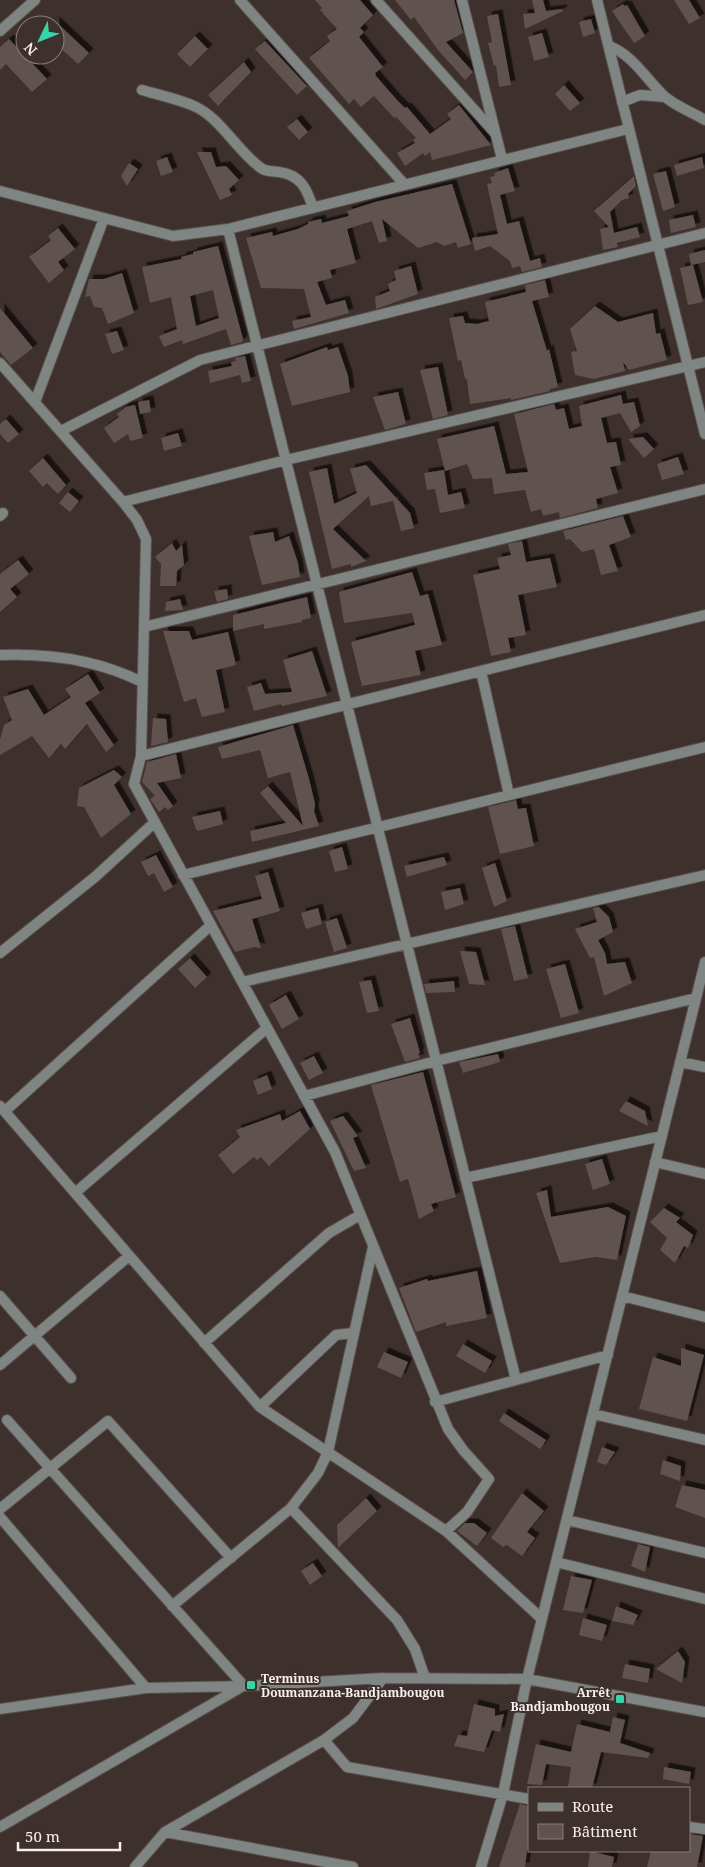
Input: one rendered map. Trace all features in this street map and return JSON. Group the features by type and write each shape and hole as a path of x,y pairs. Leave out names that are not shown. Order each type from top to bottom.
{"street":[{"path":"0,31 35,0"},
{"path":"240,0 405,185"},
{"path":"376,0 495,133"},
{"path":"462,0 502,159"},
{"path":"597,0 705,434"},
{"path":"609,46 619,49 630,58 666,97 705,120"},
{"path":"142,90 194,106 210,117 252,161 266,172 281,172 299,179 307,190 313,208"},
{"path":"622,102 640,95 666,97"},
{"path":"0,191 172,236 228,229 628,128"},
{"path":"35,402 104,218"},
{"path":"228,229 516,1380"},
{"path":"61,430 200,360 705,233"},
{"path":"124,502 286,460 705,362"},
{"path":"0,363 124,502 137,520 146,539 140,756 134,784 335,1152 435,1402 448,1429 463,1450 489,1479 467,1512 446,1531"},
{"path":"144,627 705,489"},
{"path":"140,756 705,615"},
{"path":"0,655 26,654 86,661 118,670 142,682"},
{"path":"481,671 509,795"},
{"path":"183,874 705,748"},
{"path":"0,953 95,877 155,822"},
{"path":"242,982 705,875"},
{"path":"210,924 2,1109 260,1407 446,1531 542,1619"},
{"path":"481,1867 503,1794 527,1679 705,962"},
{"path":"304,1096 436,1061 696,998"},
{"path":"75,1193 267,1028"},
{"path":"680,1062 705,1067"},
{"path":"466,1178 662,1136"},
{"path":"655,1162 705,1174"},
{"path":"204,1343 329,1233 360,1215"},
{"path":"172,1606 291,1508 318,1473 328,1452 373,1247"},
{"path":"0,1365 129,1256"},
{"path":"0,1296 71,1378"},
{"path":"622,1296 705,1317"},
{"path":"260,1407 336,1335 354,1333"},
{"path":"435,1402 608,1354"},
{"path":"593,1414 705,1440"},
{"path":"7,1420 244,1686"},
{"path":"0,1509 108,1422 230,1558"},
{"path":"291,1508 397,1620 415,1648 425,1678"},
{"path":"0,1517 146,1688"},
{"path":"567,1520 705,1553"},
{"path":"556,1562 705,1599"},
{"path":"135,1867 165,1832 324,1740 353,1718 383,1678"},
{"path":"0,1698 2,1710 146,1688 244,1686 383,1678 527,1679 705,1712"},
{"path":"0,1828 244,1686"},
{"path":"324,1740 347,1767 528,1799"},
{"path":"690,1826 705,1829"},
{"path":"165,1832 354,1867"}],"building":[{"path":"315,0 360,0 373,15 360,28 364,32 359,37 383,67 375,73 376,76 405,108 407,107 430,134 451,119 447,114 459,105 491,145 432,160 430,152 425,156 423,153 405,166 397,153 415,143 413,140 416,138 374,96 361,107 354,99 349,104 309,58 330,41 327,36 337,29 320,10 322,8"},
{"path":"395,0 454,0 463,33 446,42 473,72 465,80 438,50 414,17 411,20"},
{"path":"532,0 543,0 546,11 562,9 563,11 525,29 523,14 535,13"},
{"path":"674,0 689,0 700,18 689,24"},
{"path":"623,4 624,6 627,5 645,36 634,43 612,11"},
{"path":"498,14 511,85 499,87 496,65 494,66 488,43 492,42 487,16"},
{"path":"591,19 595,33 583,37 579,22"},
{"path":"65,30 89,53 78,64 65,52"},
{"path":"542,33 549,57 534,61 528,37"},
{"path":"195,36 208,49 190,67 177,54"},
{"path":"9,39 15,45 15,65 34,65 47,79 32,92 6,64 0,70 0,47"},
{"path":"265,41 307,86 297,95 255,49"},
{"path":"244,62 251,72 218,106 208,95"},
{"path":"564,85 580,103 570,111 555,94"},
{"path":"297,119 308,132 299,140 287,127"},
{"path":"197,152 211,152 216,167 226,166 239,180 229,189 232,195 220,200"},
{"path":"167,157 173,172 161,176 156,161"},
{"path":"702,157 704,168 677,176 674,165"},
{"path":"129,163 138,169 127,186 121,176"},
{"path":"508,168 515,191 500,195 507,224 519,221 530,261 540,258 542,267 522,272 520,266 512,268 510,261 490,246 475,251 472,238 498,234 487,184 492,183 490,177 495,176 494,173"},
{"path":"666,171 675,207 663,211 653,174"},
{"path":"634,176 636,186 628,194 629,198 622,200 610,212 614,233 637,227 640,237 617,243 618,247 603,250 600,229 609,227 594,211"},
{"path":"452,184 471,244 458,248 456,242 444,246 437,242 418,248 382,219 387,241 379,243 372,221 347,229 356,263 330,270 332,278 317,282 326,305 345,300 349,313 294,329 292,321 311,317 304,289 261,288 246,238 272,232 273,236 298,229 308,224 308,222 321,219 322,223 349,216 347,211 375,202"},
{"path":"693,215 696,227 671,233 669,220"},
{"path":"58,228 75,249 58,262 64,270 49,283 29,257 51,240 48,236"},
{"path":"218,246 243,339 242,342 231,345 226,329 183,344 182,340 164,347 159,336 177,329 171,297 150,303 142,267 182,259 181,257 193,254 193,252","holes":["213,290 219,318 196,326 190,296"]},
{"path":"705,250 705,262 691,265 689,254"},
{"path":"693,265 703,302 688,305 680,268"},
{"path":"411,266 418,294 376,309 375,297 390,291 388,284 396,280 394,271"},
{"path":"122,273 134,313 108,324 102,308 94,307 90,296 85,297 89,279 104,279"},
{"path":"545,280 549,297 532,301 547,351 549,349 558,387 550,389 550,391 511,400 511,398 470,404 467,379 465,379 461,360 458,361 449,318 463,316 465,323 477,324 489,321 485,302 526,292 525,285"},
{"path":"595,306 618,322 653,313 656,334 660,333 667,360 629,370 623,362 625,371 594,379 575,375 571,352 577,351 570,329"},
{"path":"0,308 33,348 11,365 0,352"},
{"path":"117,331 124,350 112,354 105,334"},
{"path":"327,347 328,350 338,347 348,376 350,392 292,406 280,364"},
{"path":"245,356 251,381 242,383 240,375 210,383 208,371 232,366 231,362 236,361 235,358"},
{"path":"438,367 448,415 433,419 420,370"},
{"path":"398,392 406,424 385,430 373,397"},
{"path":"621,395 623,404 634,402 640,426 631,432 620,413 601,418 607,443 616,442 621,465 610,467 618,493 596,499 598,508 560,518 559,512 543,516 541,509 531,512 525,490 494,494 492,478 473,479 467,464 445,471 437,439 494,426 506,474 528,472 514,414 554,404 556,410 564,408 569,429 582,426 579,406"},
{"path":"149,400 151,412 140,414 138,402"},
{"path":"135,405 143,438 130,441 128,434 114,443 104,428 119,417 117,414 126,407"},
{"path":"6,419 19,434 8,443 0,434 0,424"},
{"path":"178,433 182,446 164,451 161,438"},
{"path":"643,437 654,449 644,458 628,439"},
{"path":"678,457 684,474 662,480 657,464"},
{"path":"43,458 66,485 58,494 47,483 43,487 29,471"},
{"path":"366,465 410,513 414,528 401,531 393,501 371,506 369,496 333,529 366,561 351,567 351,564 332,569 309,472 327,468 334,504 357,493 350,469"},
{"path":"444,470 448,495 461,492 465,508 440,513 435,489 427,490 424,473"},
{"path":"68,492 79,501 70,512 59,503"},
{"path":"623,516 631,537 609,545 618,571 601,575 594,549 582,552 570,539 566,540 563,531"},
{"path":"273,532 275,542 289,536 298,563 300,577 262,585 249,536"},
{"path":"522,541 526,562 550,558 557,587 518,595 526,635 508,638 511,652 491,656 473,575 500,569 497,558 511,555 508,544"},
{"path":"172,543 176,551 182,545 184,565 177,571 176,586 160,586 161,564 155,557"},
{"path":"18,560 29,574 10,589 17,597 0,612 0,574"},
{"path":"412,572 420,596 428,594 442,645 415,651 421,675 362,686 351,642 415,625 412,613 344,623 339,592"},
{"path":"227,589 228,599 217,602 214,591"},
{"path":"307,597 311,618 302,620 302,622 264,629 264,624 233,631 233,615"},
{"path":"180,599 183,610 165,611 166,602"},
{"path":"163,631 189,631 192,640 228,632 236,665 216,670 225,712 202,717 196,698 184,702"},
{"path":"312,651 327,696 254,711 247,687 261,683 265,694 292,692 283,660"},
{"path":"88,674 100,693 85,703 114,745 106,752 87,724 65,749 61,744 49,758 32,736 0,755 0,740 4,725 12,720 3,697 28,689 44,715 71,697 65,689"},
{"path":"153,718 166,719 168,742 151,746"},
{"path":"293,725 309,779 315,804 314,811 319,826 252,842 250,831 286,823 260,793 268,786 303,826 290,772 268,778 260,750 222,759 218,747"},
{"path":"176,754 181,778 157,783 173,806 168,810 165,807 159,812 150,799 155,796 142,782 147,762"},
{"path":"114,770 122,777 114,785 131,814 101,838 84,807 77,806 79,788"},
{"path":"516,800 518,809 526,808 534,846 500,854 488,807"},
{"path":"220,811 223,824 198,831 196,829 192,817"},
{"path":"342,847 348,869 335,872 329,851"},
{"path":"156,855 173,887 164,892 154,873 148,876 141,862"},
{"path":"444,857 447,865 407,877 404,866"},
{"path":"495,863 507,901 494,907 482,868"},
{"path":"268,872 280,911 252,919 261,948 254,947 235,952 213,911 262,899 255,876"},
{"path":"460,888 464,904 445,910 441,892"},
{"path":"599,907 609,917 613,932 598,940 605,953 607,964 625,962 632,983 604,996 594,957 590,958 575,929 597,922 593,908"},
{"path":"318,908 322,924 306,929 301,913"},
{"path":"337,918 347,948 334,952 325,922"},
{"path":"515,926 528,978 514,981 501,929"},
{"path":"460,951 476,952 485,985 469,984"},
{"path":"190,958 207,977 195,988 178,969"},
{"path":"565,964 579,1013 561,1018 546,969"},
{"path":"371,980 379,1011 367,1013 359,982"},
{"path":"454,981 455,992 426,993 424,984"},
{"path":"286,995 299,1019 282,1029 269,1005"},
{"path":"410,1018 420,1058 405,1062 391,1024"},
{"path":"498,1054 500,1062 463,1073 459,1062"},
{"path":"314,1056 323,1073 309,1080 300,1063"},
{"path":"423,1072 456,1197 431,1204 434,1211 419,1219 408,1179 400,1182 371,1085"},
{"path":"267,1075 272,1089 258,1095 253,1081"},
{"path":"626,1101 645,1111 648,1126 619,1111"},
{"path":"300,1111 310,1129 269,1166 261,1157 257,1160 254,1157 233,1174 218,1155 240,1137 236,1130 280,1114 282,1121"},
{"path":"343,1116 358,1136 353,1138 366,1168 354,1171 330,1121"},
{"path":"602,1159 610,1184 593,1190 585,1164"},
{"path":"547,1190 551,1217 608,1207 626,1216 617,1260 595,1257 560,1263 536,1193"},
{"path":"664,1208 680,1218 676,1222 693,1235 688,1248 684,1246 675,1263 660,1250 667,1238 650,1222"},
{"path":"477,1271 487,1318 446,1326 446,1322 416,1332 399,1288 427,1279 428,1281"},
{"path":"463,1344 492,1361 485,1373 456,1356"},
{"path":"681,1348 704,1355 687,1421 639,1409 653,1357 681,1366"},
{"path":"384,1352 408,1362 401,1378 377,1367"},
{"path":"504,1413 546,1440 540,1449 499,1421"},
{"path":"602,1447 615,1452 606,1465 597,1462"},
{"path":"663,1460 681,1466 680,1481 660,1474"},
{"path":"682,1485 705,1490 705,1518 675,1507"},
{"path":"522,1493 544,1511 527,1532 535,1538 522,1556 507,1545 503,1547 491,1538"},
{"path":"366,1498 377,1511 338,1548 337,1525"},
{"path":"465,1523 474,1523 487,1533 477,1546 457,1531"},
{"path":"638,1544 650,1547 645,1572 631,1566"},
{"path":"313,1563 322,1576 310,1585 301,1571"},
{"path":"571,1576 592,1580 583,1613 563,1610"},
{"path":"616,1606 638,1615 633,1625 612,1621"},
{"path":"583,1618 607,1625 602,1641 579,1635"},
{"path":"678,1651 685,1662 682,1683 656,1669"},
{"path":"625,1664 650,1669 648,1683 622,1678"},
{"path":"474,1704 495,1709 495,1716 504,1714 500,1732 492,1730 484,1752 454,1746 458,1735 467,1736"},
{"path":"613,1717 625,1720 620,1743 650,1753 648,1758 601,1752 592,1787 568,1787 571,1767 546,1764 542,1785 527,1784 536,1744 571,1752 577,1724 610,1732"},
{"path":"664,1767 691,1772 689,1784 663,1779"},
{"path":"520,1804 528,1806 528,1844 525,1867 499,1867"},
{"path":"690,1834 703,1836 697,1867 647,1867 651,1852 690,1852"},
{"path":"590,1852 614,1857 612,1867 588,1867"}],"place":[{"name":"Terminus Doumanzana-Bandjambougou","path":"251,1685"},
{"name":"Arrêt Bandjambougou","path":"620,1699"}]}
